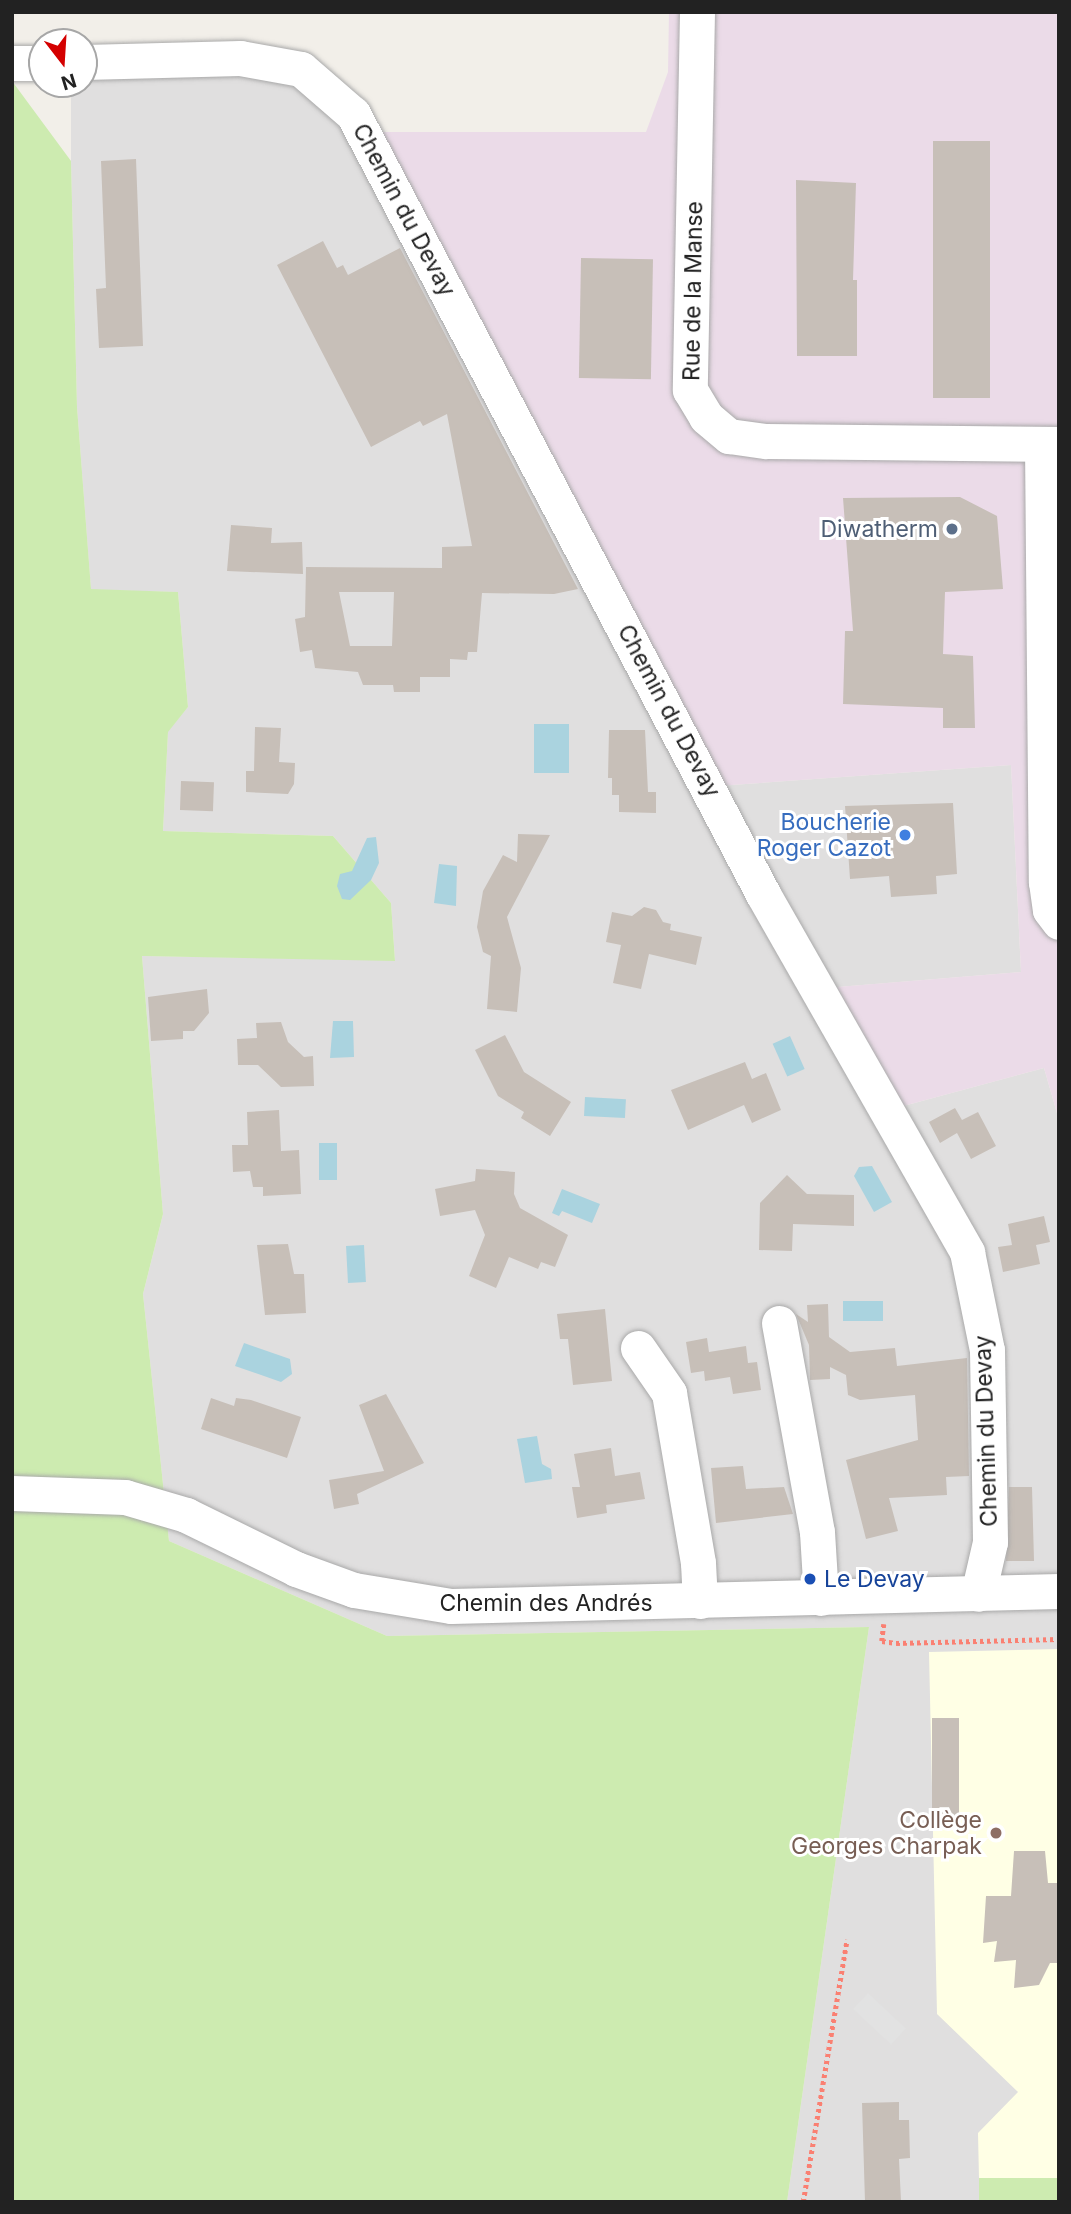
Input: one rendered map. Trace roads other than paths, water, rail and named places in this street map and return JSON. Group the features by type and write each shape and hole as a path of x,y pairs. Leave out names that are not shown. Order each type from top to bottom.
{"street":[{"name":"Rue de la Manse","path":"697,12 690,390 706,417 729,436 766,441 1050,444"},
{"name":"Chemin du Devay","path":"98,62 240,58 301,69 353,114 763,894 967,1252 987,1350 990,1542 978,1594"},
{"path":"1050,444 1046,882 1050,910 1059,922"},
{"path":"779,1322 815,1519 821,1598"},
{"path":"638,1348 669,1393 698,1563 699,1601"},
{"name":"Chemin des Andrés","path":"12,1493 125,1497 186,1515 308,1574 354,1590 413,1601 498,1608 1059,1591"}],"water":[{"path":"534,724 569,724 569,773 534,773"},
{"path":"376,837 379,863 371,880 350,900 342,899 337,886 340,874 352,871 367,838"},
{"path":"439,864 457,866 456,906 434,903"},
{"path":"333,1021 353,1021 354,1057 330,1058"},
{"path":"790,1036 805,1069 787,1077 773,1044"},
{"path":"585,1097 626,1099 625,1118 584,1116"},
{"path":"319,1143 337,1143 337,1180 319,1180"},
{"path":"872,1166 892,1202 874,1212 854,1176 859,1167"},
{"path":"562,1189 600,1204 592,1223 562,1211 559,1216 552,1213"},
{"path":"364,1245 366,1282 348,1283 346,1246"},
{"path":"843,1301 883,1301 883,1321 843,1321"},
{"path":"244,1343 290,1359 292,1374 281,1382 235,1366"},
{"path":"537,1436 542,1464 551,1469 552,1479 525,1483 517,1439"}],"place":[{"name":"Diwatherm","path":"952,529"},
{"name":"Boucherie Roger Cazot","path":"905,835"},
{"name":"Le Devay","path":"810,1579"},
{"name":"Collège Georges Charpak","path":"996,1833"}]}
